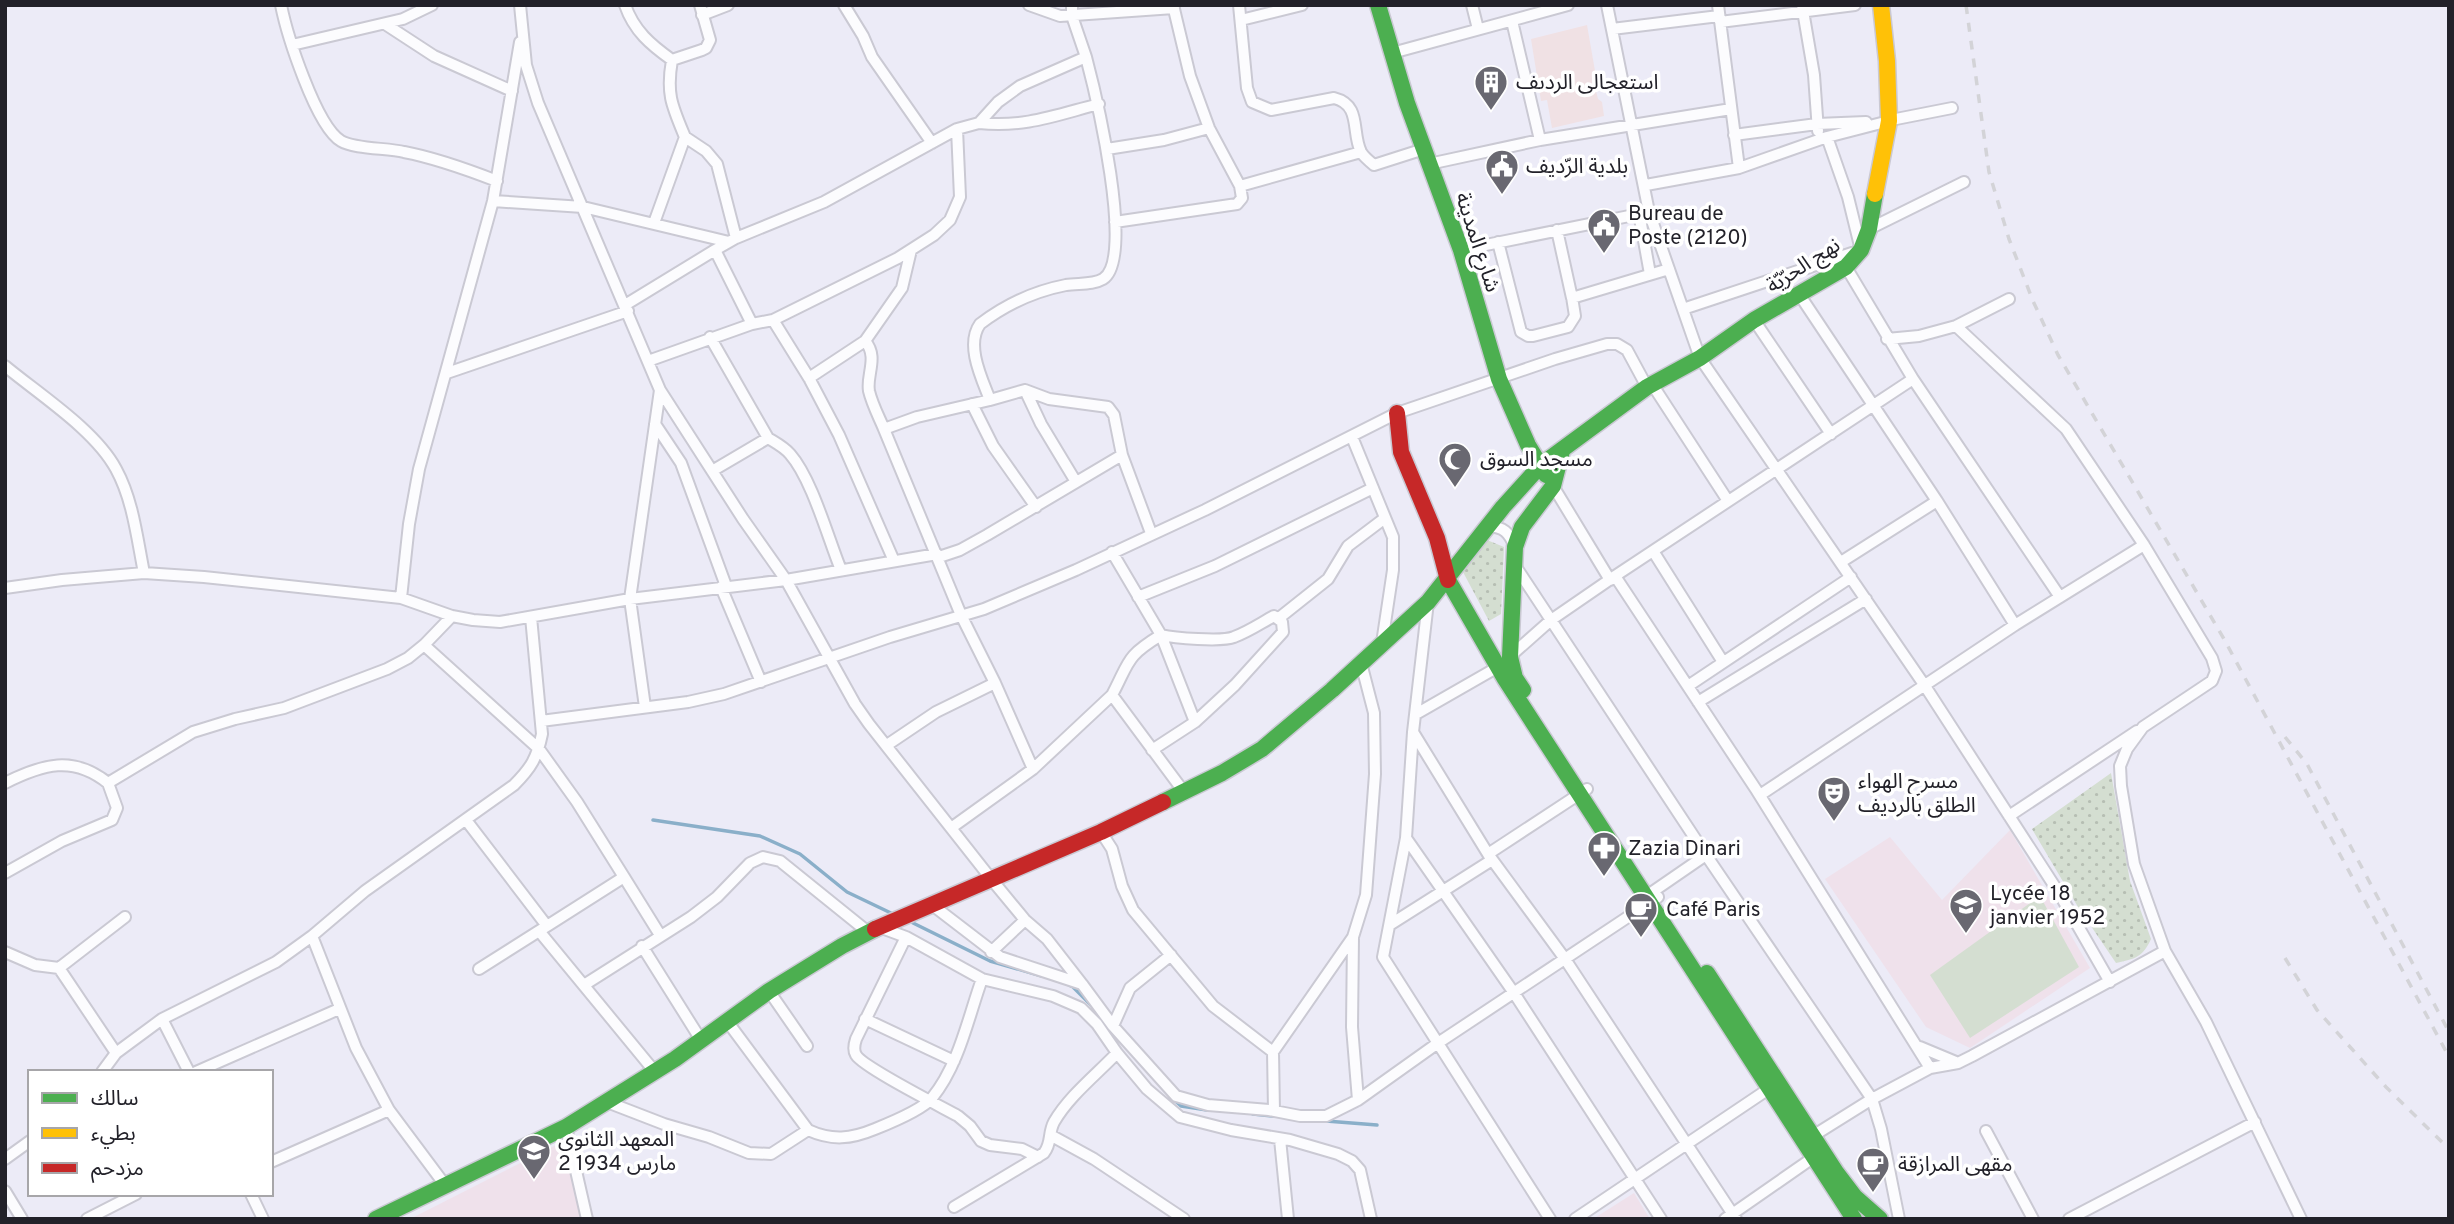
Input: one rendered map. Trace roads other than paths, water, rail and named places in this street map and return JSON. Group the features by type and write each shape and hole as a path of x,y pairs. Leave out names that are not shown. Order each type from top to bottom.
{"street":[{"path":"281,5 292,45 319,113 339,140 356,146 426,157 497,181"},
{"path":"292,45 403,19 432,5"},
{"path":"520,5 526,65 538,103 660,390 786,580 855,704 992,880 1025,920 1047,939 1113,1026 1175,1096 1208,1105 1300,1116 1326,1116 1359,1100 1438,1043 1565,959 1706,855"},
{"path":"625,5 636,28 648,42 672,60"},
{"path":"672,60 706,48 710,40 701,10 728,5"},
{"path":"844,5 872,57 933,143"},
{"path":"1029,5 1060,16 1072,10 1173,7 1190,76 1209,128 1242,185 1242,198 1237,204 1115,222"},
{"path":"1239,5 1247,88 1252,102 1271,110 1334,98 1341,100 1351,108 1361,152 1374,165 1731,109"},
{"path":"1241,20 1302,5"},
{"name":"شارع المدينة","path":"1378,5 1426,156 1461,250 1499,379 1528,445 1553,486"},
{"path":"1472,5 1478,29"},
{"path":"1392,53 1568,5"},
{"path":"1607,5 1646,185 1644,213 1650,274"},
{"path":"1612,29 1719,14 1855,5"},
{"name":"نهج الحرّيّة","path":"376,1219 566,1127 654,1072 804,968 879,927 1101,832 1184,792 1262,749 1428,602 1541,465 1649,385 1700,358 1754,320 1846,267 1861,250 1869,229 1889,121 1887,61 1881,5"},
{"path":"1683,309 1861,250 1848,197 1817,124 1814,75 1802,8"},
{"path":"990,400 981,376 974,343 980,324 1037,292 1069,284 1097,282 1106,278 1113,261 1115,222 1107,149 1099,104 1072,10"},
{"path":"1719,14 1739,168"},
{"path":"1511,21 1540,140"},
{"path":"385,24 408,41 512,91"},
{"path":"401,598 419,469 493,201 522,29"},
{"path":"979,123 1007,93 1086,57"},
{"path":"672,60 668,84 671,101 685,137 706,151 717,164 733,240"},
{"path":"447,373 626,308 733,240 824,202 957,129 979,123 1004,126 1023,124 1099,104"},
{"path":"1646,185 1739,168 1823,139 1952,108"},
{"path":"1734,135 1817,124 1889,121"},
{"path":"1107,149 1164,140 1209,128"},
{"path":"648,361 710,337 773,320 911,250 933,235 950,220 960,197 957,129"},
{"path":"654,223 685,137"},
{"path":"1242,185 1361,152"},
{"path":"1869,229 1964,182"},
{"path":"493,201 583,207 733,240"},
{"path":"1461,250 1644,213"},
{"path":"1644,213 1668,269 1700,358 1925,686 2059,893 2110,982"},
{"path":"1498,242 1521,332 1533,337 1568,327 1575,316 1557,230"},
{"path":"715,250 752,324"},
{"path":"810,378 865,341 902,288 911,250"},
{"path":"1846,267 1887,339 2060,597"},
{"path":"1572,297 1668,269"},
{"path":"1798,295 1937,501 2015,625"},
{"path":"1887,339 1919,336 1956,326 2009,299"},
{"path":"773,320 810,378 839,435 894,561"},
{"path":"1754,320 1831,434"},
{"path":"1956,326 2066,429 2144,545 2212,658 2216,671 2212,681 2009,816"},
{"path":"710,337 768,438 792,456 804,478 841,570"},
{"path":"865,341 870,349 873,370 868,381 869,389 884,429 961,615 1033,769"},
{"path":"541,721 724,694 830,656 1005,601 1205,510 1394,415 1555,359 1613,343 1627,350 1728,501"},
{"path":"5,366 86,431 103,448 116,468 128,496 145,573"},
{"path":"1416,714 1504,662 1551,620 1913,379"},
{"path":"645,707 630,598 660,390"},
{"path":"1025,390 1041,424 1076,482"},
{"path":"884,429 917,417 1025,390 1049,399 1108,407 1114,415 1122,455 1151,533"},
{"path":"972,404 993,446 1036,507"},
{"path":"1394,415 1401,452 1437,538 1446,577 1515,678 1583,792 1818,1154 1854,1219"},
{"path":"655,424 681,463 723,587 761,682"},
{"path":"1355,435 1394,548 1386,640"},
{"path":"712,471 768,438"},
{"path":"1504,662 1515,547 1522,527 1553,486 1562,452"},
{"path":"5,588 145,573 291,585 401,598 452,616 499,622 630,598 786,580 960,550 1122,455"},
{"path":"1553,486 1612,578 1760,795 1920,1047 1930,1068"},
{"path":"1138,597 1215,566 1373,488"},
{"path":"1841,562 1937,501"},
{"path":"1279,618 1328,579 1348,546 1385,518"},
{"path":"1488,526 1499,527 1509,533 1515,547"},
{"path":"1760,795 2015,625 2144,545"},
{"path":"1653,551 1723,662"},
{"path":"1112,552 1161,635 1195,722"},
{"path":"1514,564 1871,1099 1881,1129 1899,1219"},
{"path":"1688,686 1851,578"},
{"path":"1698,702 1866,599"},
{"path":"1428,602 1413,732 1406,838 1383,957 1550,1219"},
{"path":"108,783 193,732 284,708 365,679 408,658 452,616"},
{"path":"951,828 1033,769 1112,695 1130,657 1139,649 1161,635 1174,638 1230,639 1275,616 1279,618 1283,632 1234,685 1195,722 1152,750"},
{"path":"104,1070 116,1054 162,1019 276,962 385,876 514,785 530,769 539,749 541,721 531,617"},
{"path":"1774,628 1787,646"},
{"path":"424,645 539,749 577,802 660,935"},
{"path":"1359,1100 1352,1027 1353,937 1366,895 1375,775 1374,713 1361,663"},
{"path":"887,745 936,712 995,683"},
{"path":"1112,695 1184,792"},
{"path":"2143,727 2127,749 2120,766 2134,864 2165,951 2206,1022 2301,1219"},
{"path":"1413,732 1490,857 1565,959 1731,1217 1818,1154"},
{"path":"5,783 45,767 75,765 87,769 108,783 117,808 112,820 62,841 5,873"},
{"path":"1391,924 1444,891 1583,792"},
{"path":"466,820 584,985 654,1072"},
{"path":"1101,832 1112,849 1122,886 1133,910 1213,1006 1273,1052"},
{"path":"1406,838 1514,993 1661,1219"},
{"path":"584,985 691,917 717,897 750,863 764,857 780,862 879,927 906,937 982,979 1035,990 1081,1008 1097,1024 1147,1089 1180,1117 1280,1139 1338,1154 1352,1161 1360,1170 1371,1219"},
{"path":"479,968 624,877"},
{"path":"928,906 991,951 1082,984"},
{"path":"5,952 35,965 59,968 125,917"},
{"path":"991,951 1025,920"},
{"path":"312,936 356,1048 389,1110 445,1185"},
{"path":"906,937 856,1039 856,1055 870,1067 958,1116 981,1141 990,1145 1022,1149 1038,1157"},
{"path":"1274,1111 1273,1052 1353,937"},
{"path":"642,946 701,1040"},
{"path":"1808,1139 1871,1099 1930,1068 1958,1063 2165,951"},
{"path":"1113,1026 1130,988 1171,955"},
{"path":"59,968 116,1054"},
{"path":"727,1021 808,1130 825,1138 841,1139 892,1123 931,1100 954,1062 982,979"},
{"path":"769,991 807,1046"},
{"path":"201,1070 339,1009"},
{"path":"162,1019 188,1070"},
{"path":"865,1019 954,1062"},
{"path":"1920,1047 1958,1063"},
{"path":"954,1208 1038,1157 1050,1146 1055,1122 1083,1087 1117,1053"},
{"path":"1575,1219 1687,1146 1772,1086"},
{"path":"607,1102 749,1153 771,1154 808,1130"},
{"path":"273,1161 389,1110"},
{"path":"2069,1219 2255,1122"},
{"path":"566,1127 587,1219"},
{"path":"1986,1132 2033,1219"},
{"path":"1052,1136 1094,1159 1184,1219"},
{"path":"1280,1139 1288,1219"},
{"path":"5,1159 28,1142"},
{"path":"1818,1154 1855,1197 1880,1219"},
{"path":"5,1191 22,1219"},
{"path":"87,1219 132,1196"},
{"path":"252,1196 263,1219"}],"waterway":[{"path":"653,820 760,836 800,854 847,892 893,914"},
{"path":"907,920 990,961 1042,976"},
{"path":"1069,985 1091,1005"},
{"path":"1172,1098 1181,1106 1207,1110"},
{"path":"1253,1114 1273,1116"},
{"path":"1326,1121 1377,1125"}],"railway":[{"path":"1966,5 1989,172 2009,239 2033,301 2058,355 2224,639 2449,1057"},
{"path":"2285,737 2307,764 2449,1032"},
{"path":"2285,958 2317,1010 2386,1087 2449,1149"}],"place":[{"name":"استعجالى الردىف","path":"1491,112"},
{"name":"بلدية الرّديف","path":"1502,196"},
{"name":"Bureau de Poste (2120)","path":"1604,255"},
{"name":"مسجد السوق","path":"1455,489"},
{"name":"مسرح الهواء الطلق بالرديف","path":"1834,823"},
{"name":"Zazia Dinari","path":"1604,878"},
{"name":"Lycée 18 janvier 1952","path":"1966,935"},
{"name":"Café Paris","path":"1641,939"},
{"name":"المعهد الثانوي 2 مارس 1934","path":"534,1181"},
{"name":"مقهى المرازقة","path":"1873,1194"}]}
